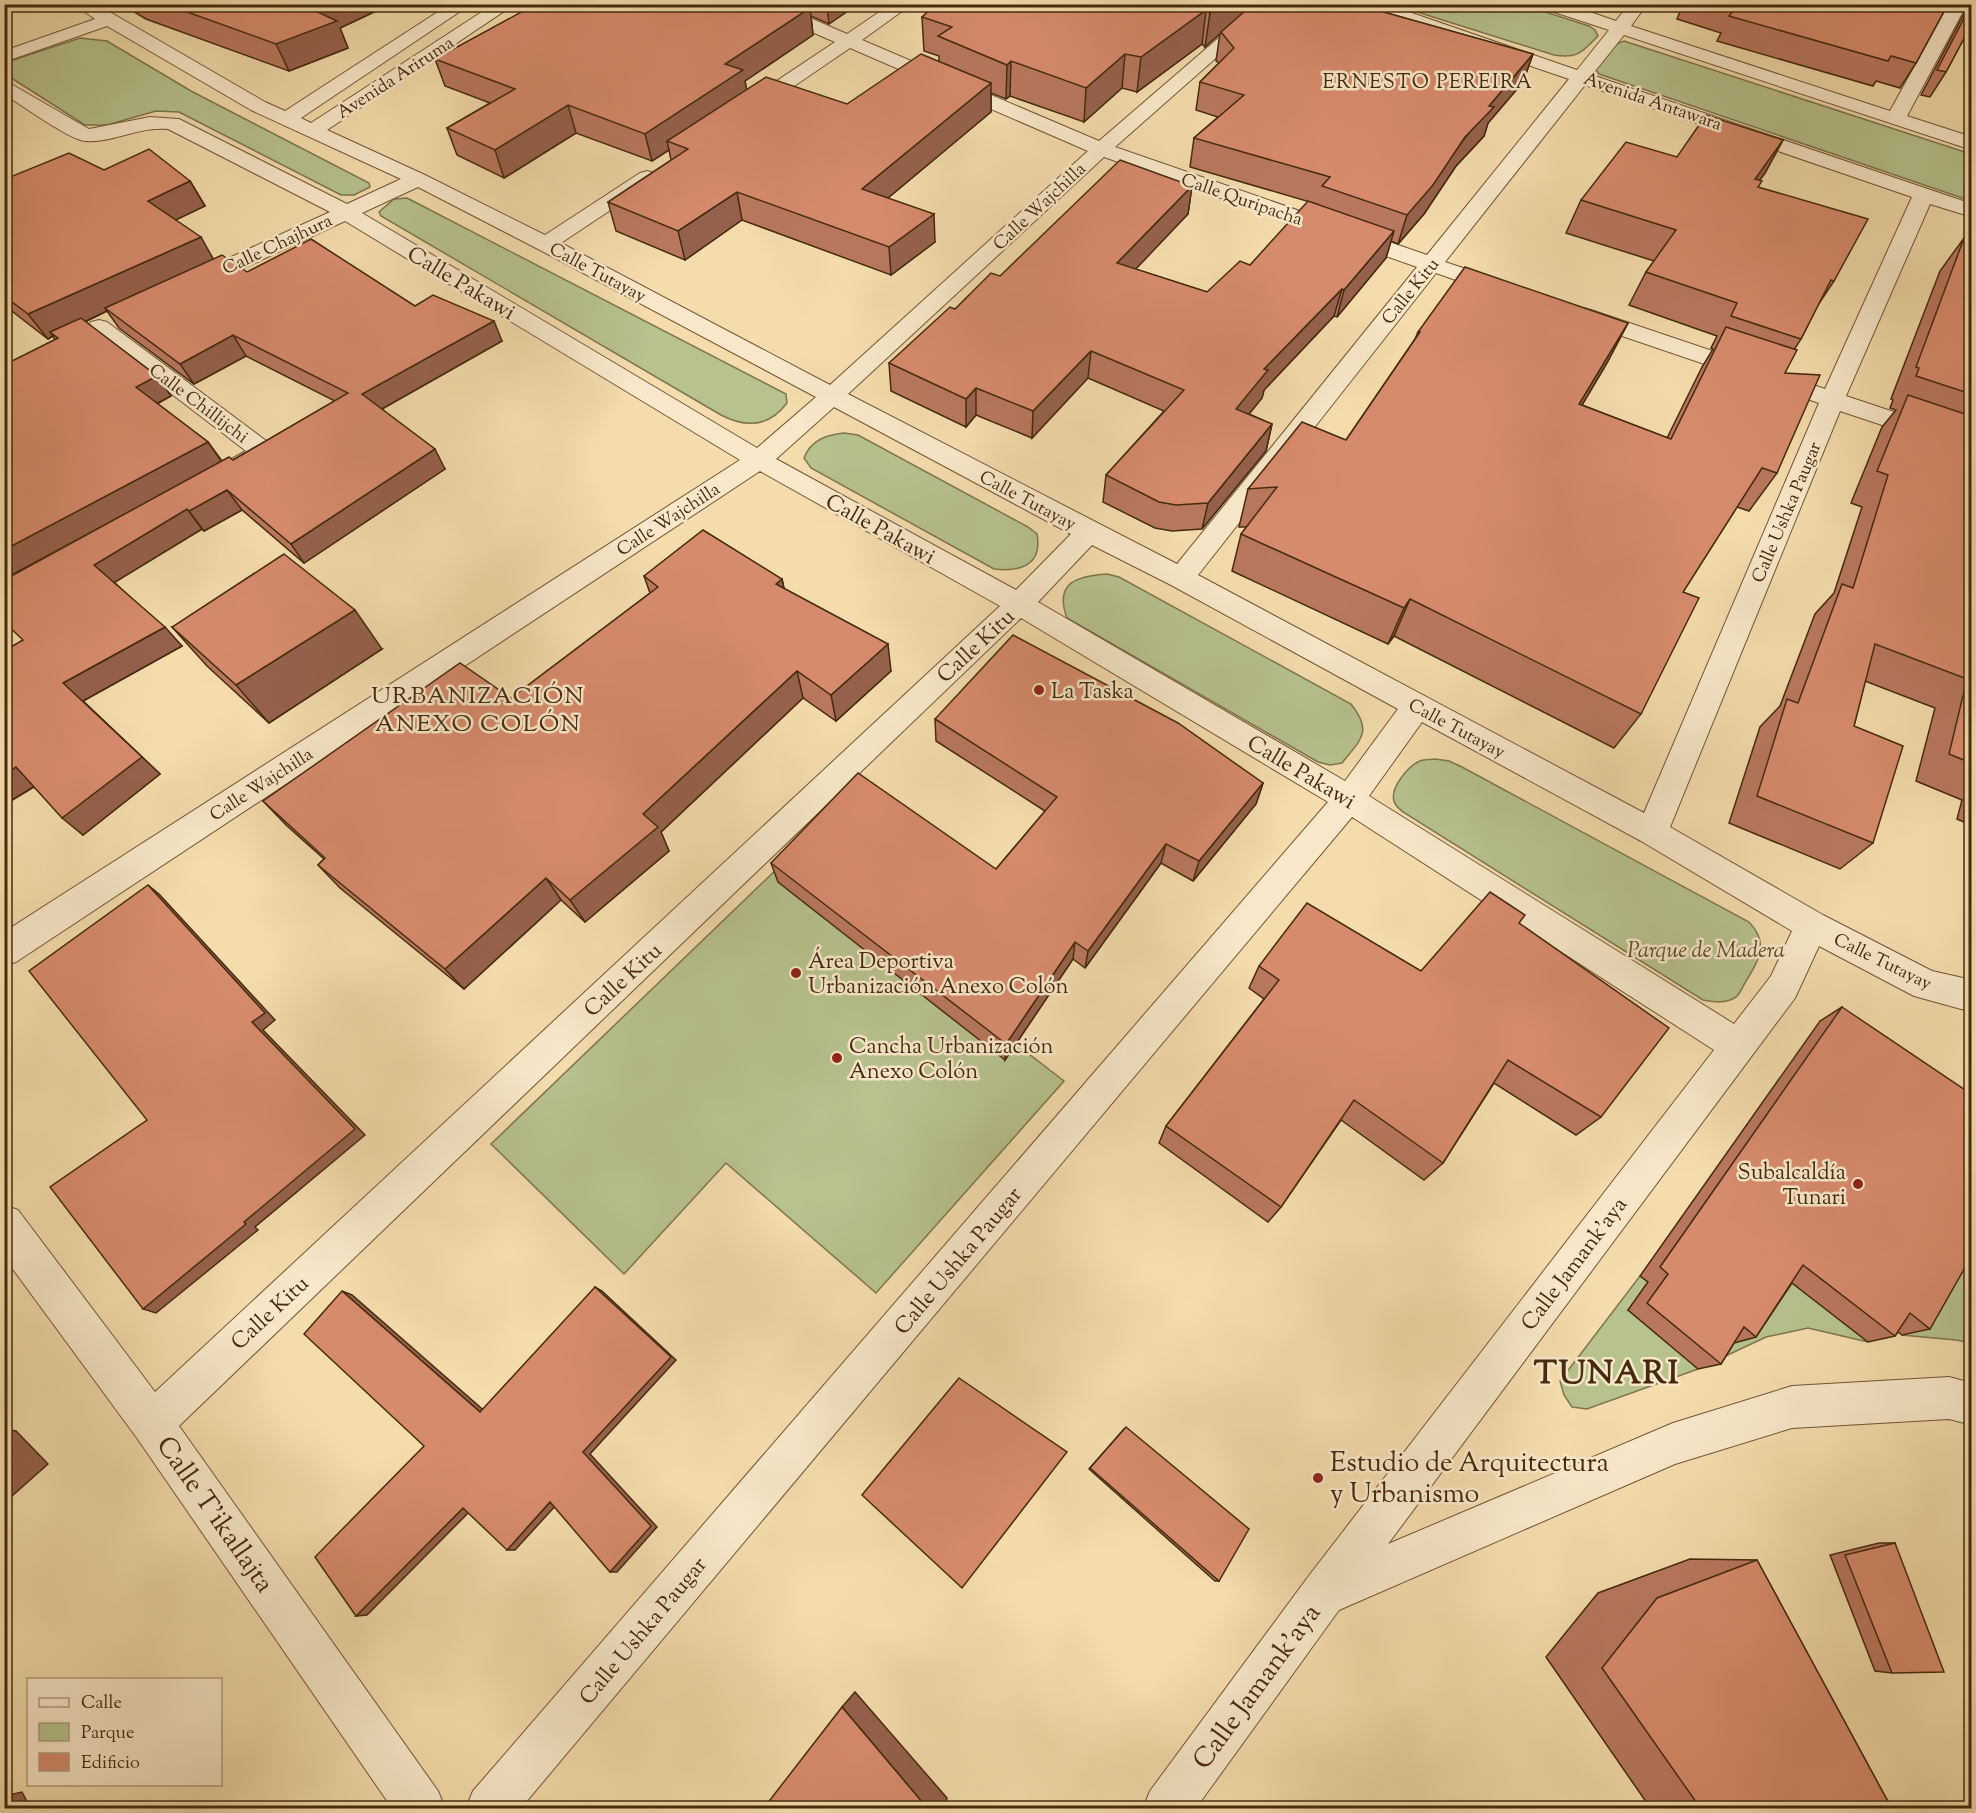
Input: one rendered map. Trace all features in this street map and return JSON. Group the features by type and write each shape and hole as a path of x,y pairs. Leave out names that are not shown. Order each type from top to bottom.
{"street":[{"name":"Calle Tutayay","path":"82,4 258,106 418,179 546,244 1089,532 1181,578 1652,832 1811,925 1926,985 1971,996"},
{"name":"Avenida Ariruma","path":"285,119 463,4"},
{"name":"Calle Quripacha","path":"762,4 1101,149 1520,295"},
{"path":"732,120 904,4"},
{"name":"Calle Wajchilla","path":"4,951 759,460 1101,149 1269,4"},
{"name":"Avenida Antawara","path":"1367,4 1971,211"},
{"path":"1548,4 1971,144"},
{"name":"Calle Kitu","path":"1181,578 1639,4"},
{"path":"1895,120 1958,4"},
{"name":"Avenida Ariruma","path":"314,130 503,5"},
{"path":"4,57 108,20"},
{"name":"Calle Pakawi","path":"4,86 85,135 97,135 148,123 172,123 346,212 759,460 1019,604 1348,799 1737,1045"},
{"path":"546,244 663,166"},
{"name":"Calle Chajhura","path":"174,292 418,179"},
{"name":"Calle Ushka Paugar","path":"1652,832 1833,399 1924,194"},
{"path":"1565,310 1971,447"},
{"name":"Calle Chillijchi","path":"99,327 264,452 212,481"},
{"name":"Calle Kitu","path":"152,1423 1019,604 1089,532"},
{"name":"Calle Ushka Paugar","path":"490,1809 1348,799 1417,706"},
{"name":"Calle Jamank'aya","path":"1167,1809 1324,1593 1783,987 1811,925"},
{"name":"Calle T'ikallajta","path":"4,1224 152,1423 421,1809"},
{"name":"Calle Jamank'aya","path":"1324,1593 1673,1444 1792,1407 1949,1398 1971,1404"}],"green space":[{"path":"1395,5 1524,5 1589,26 1598,36 1579,53 1569,56 1554,55"},
{"path":"80,38 107,41 191,91 369,183 370,187 354,195 341,195 179,112 156,111 107,125 85,125 5,74 5,63 7,62"},
{"path":"1624,41 1971,154 1971,201 1599,74 1595,69 1616,44"},
{"path":"407,198 786,394 787,403 773,417 757,423 739,422 721,415 381,216 379,212 394,199"},
{"path":"844,433 858,435 1028,527 1037,534 1038,545 1033,560 1020,568 994,569 811,468 804,458 811,447 820,439"},
{"path":"1107,574 1119,577 1351,704 1362,722 1363,729 1359,741 1342,763 1330,765 1318,762 1067,618 1063,597 1070,584 1086,577"},
{"name":"Parque de Madera","path":"1422,760 1449,761 1462,767 1749,922 1761,944 1755,965 1739,994 1724,1002 1703,1000 1403,812 1394,801 1393,796 1397,784 1405,772 1415,764"},
{"name":"Área Deportiva Urbanización Anexo Colón","path":"782,864 1064,1081 876,1293 726,1163 624,1274 491,1144"},
{"path":"1957,1241 1971,1252 1971,1343 1902,1335"},
{"path":"1779,1273 1868,1342 1808,1328 1766,1337 1698,1369 1587,1409 1572,1407 1564,1395 1560,1381 1640,1276 1648,1282 1628,1310"}],"building":[{"path":"165,4 321,4 311,9 337,21 276,44"},
{"path":"536,4 801,4 810,8 725,64 743,70 645,134 568,105 495,150 447,128 515,89 435,59"},
{"path":"936,4 1220,4 1210,13 1206,10 1141,57 1125,54 1086,88 1011,61 1007,65 938,36 952,27 922,17"},
{"path":"1253,4 1355,4 1533,54 1489,106 1494,107 1465,137 1433,185 1407,215 1322,186 1330,177 1194,138 1244,95 1200,82 1234,48 1221,32"},
{"path":"1721,4 1948,4 1916,63 1891,56 1888,61 1729,16 1735,9"},
{"path":"1971,5 1971,25 1946,72 1937,70"},
{"path":"921,54 991,83 862,189 934,214 889,247 737,192 678,231 608,202 688,149 667,141 766,77 847,104"},
{"path":"1706,115 1783,140 1755,179 1762,181 1758,187 1868,219 1834,281 1831,280 1801,339 1731,316 1737,303 1646,272 1676,230 1581,200 1626,142 1677,157"},
{"path":"149,149 190,181 148,201 201,237 28,314 4,296 4,175 8,178 69,153 104,170"},
{"path":"1120,160 1192,186 1117,263 1207,292 1240,261 1250,265 1308,201 1394,231 1344,290 1342,289 1264,369 1268,370 1236,409 1272,424 1208,503 1176,505 1159,502 1106,475 1184,390 1091,351 1033,411 976,388 966,399 889,363 950,307 955,309 991,273 1000,276"},
{"path":"1964,238 1971,240 1971,394 1916,376 1919,368 1916,367"},
{"path":"311,239 415,306 433,295 494,321 362,394 435,449 291,544 227,490 189,511 187,509 94,565 165,627 63,683 142,757 62,818 16,767 4,775 4,651 23,640 4,622 4,580 229,457 233,460 348,393 233,335 180,364 105,308 222,255 247,272"},
{"path":"1465,267 1628,323 1579,404 1671,439 1726,327 1797,350 1785,373 1820,375 1777,473 1762,468 1683,592 1699,598 1641,714 1410,599 1404,608 1241,534 1277,487 1248,489 1302,422 1346,440 1420,332 1418,332"},
{"path":"81,318 157,376 136,387 208,442 4,550 4,365 58,338 50,332"},
{"path":"1908,395 1971,416 1971,763 1949,754 1967,679 1875,644 1854,726 1903,746 1873,843 1757,796 1787,699 1798,703 1842,584 1853,588 1888,475 1877,471"},
{"path":"703,530 782,579 776,584 888,644 831,695 797,671 643,814 658,827 570,900 546,878 445,969 318,865 325,858 263,801 460,663 511,698 658,587 644,576"},
{"path":"284,554 355,610 236,685 172,627"},
{"path":"1013,635 1178,723 1263,783 1199,861 1166,844 1088,951 1075,942 1006,1044 771,863 858,773 996,869 1057,797 935,719"},
{"path":"148,885 265,1013 252,1022 355,1129 244,1222 246,1224 143,1309 50,1187 147,1120 29,971"},
{"path":"1490,892 1525,915 1519,923 1669,1028 1601,1117 1508,1060 1443,1163 1354,1100 1281,1207 1166,1126 1279,980 1259,966 1307,903 1421,971"},
{"name":"Subalcaldía Tunari","path":"1842,1007 1971,1094 1971,1257 1930,1329 1910,1313 1895,1336 1803,1265 1756,1337 1744,1327 1721,1364 1647,1303 1668,1274 1660,1267"},
{"path":"595,1287 671,1357 583,1452 651,1526 610,1572 550,1502 507,1550 463,1508 356,1616 315,1557 424,1446 304,1334 342,1291 480,1412"},
{"path":"959,1378 1067,1452 962,1588 862,1495"},
{"path":"1126,1427 1249,1529 1219,1581 1090,1468"},
{"path":"1895,1543 1944,1672 1892,1673 1845,1555"},
{"path":"1757,1560 1892,1809 1701,1809 1602,1668 1657,1598"},
{"path":"842,1707 928,1809 763,1809"}],"place":[{"name":"La Taska","path":"1039,690"},
{"name":"Área Deportiva Urbanización Anexo Colón","path":"796,973"},
{"name":"Cancha Urbanización Anexo Colón","path":"837,1058"},
{"name":"Subalcaldía Tunari","path":"1858,1184"},
{"name":"Estudio de Arquitectura y Urbanismo","path":"1318,1478"}],"district":[{"name":"ERNESTO PEREIRA","path":"1428,81"},
{"name":"URBANIZACIÓN ANEXO COLÓN","path":"478,709"},
{"name":"TUNARI","path":"1607,1371"}]}
